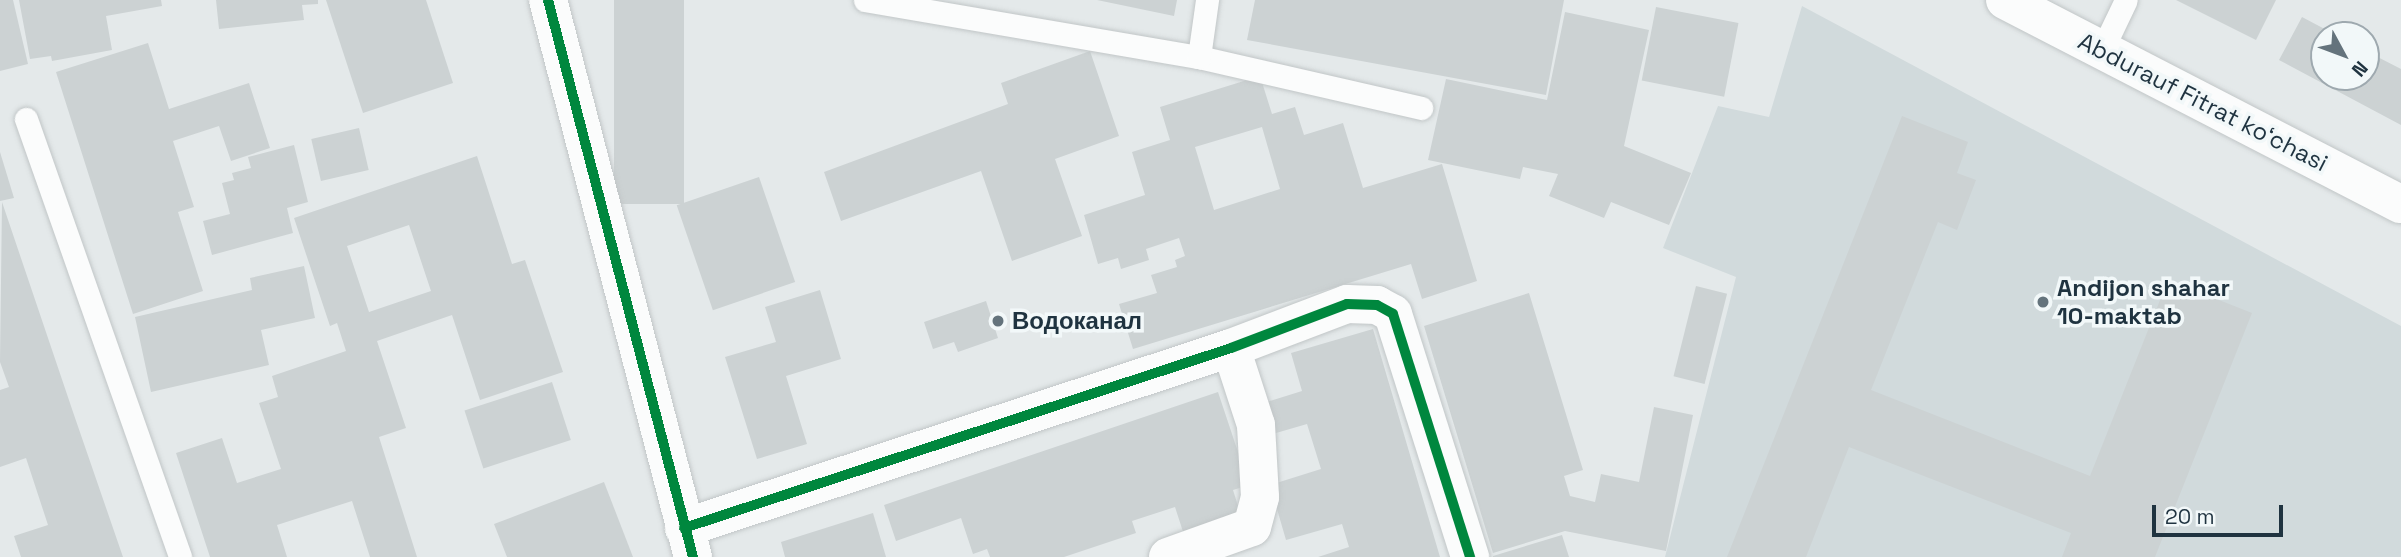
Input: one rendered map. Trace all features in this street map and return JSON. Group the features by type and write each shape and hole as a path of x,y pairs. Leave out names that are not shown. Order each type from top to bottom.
{"street":[{"path":"548,0 689,543 1347,304 1377,305 1393,313 1470,557"},
{"name":"Abdurauf Fitrat koʻchasi","path":"2005,0 2401,204"},
{"path":"1168,557 1252,527 1260,497 1256,425 1231,348"}],"lane":[{"path":"865,0 1199,57 1420,108"},
{"path":"1199,57 1207,0"},
{"path":"2102,50 2126,0"},
{"path":"26,119 180,557"}],"shaded area":[{"name":"Andijon shahar 10-maktab","path":"1802,6 2401,326 2401,557 1665,557 1736,277 1663,248 1718,106 1769,117"}],"building":[{"path":"0,0 13,0 28,64 0,71"},
{"path":"19,0 161,0 162,6 106,16 112,50 52,61 51,56 30,59"},
{"path":"216,0 318,0 318,4 302,5 304,20 219,29"},
{"path":"326,0 426,0 453,83 363,113"},
{"path":"614,0 684,0 684,204 614,204"},
{"path":"1097,0 1177,0 1174,16"},
{"path":"1255,0 1564,0 1546,95 1247,40"},
{"path":"2176,0 2276,0 2256,40"},
{"path":"1656,7 1738,23 1724,97 1642,81"},
{"path":"1565,12 1649,30 1624,146 1691,173 1669,225 1611,202 1604,218 1549,196 1558,174 1523,167 1520,179 1428,160 1446,79 1547,100"},
{"path":"2302,17 2310,21 2310,77 2279,60"},
{"path":"148,43 169,109 249,83 270,148 231,161 219,126 173,141 194,207 178,212 203,291 133,314 56,72"},
{"path":"1090,51 1119,136 1055,159 1082,236 1012,261 981,171 841,221 824,172 1008,104 1001,83"},
{"path":"2380,58 2401,69 2401,125 2337,91 2380,91"},
{"path":"1260,76 1272,114 1295,107 1304,135 1343,123 1363,188 1442,164 1477,281 1422,299 1411,264 1133,349 1119,304 1157,293 1151,275 1177,267 1175,260 1185,256 1179,238 1146,249 1149,260 1121,269 1118,258 1098,264 1084,215 1145,195 1132,152 1170,140 1160,107","holes":["1262,127 1280,189 1214,210 1195,147"]},
{"path":"1902,116 1968,142 1957,173 1976,180 1957,230 1938,222 1871,390 2090,476 2168,280 2252,313 2155,557 2062,557 2071,533 1849,447 1806,557 1727,557"},
{"path":"359,128 369,170 321,181 311,139"},
{"path":"294,145 308,202 287,208 293,233 212,255 203,221 230,214 222,183 234,180 232,173 251,168 248,157"},
{"path":"0,152 14,198 0,201"},
{"path":"477,156 512,264 525,260 563,372 480,400 452,315 377,341 406,428 379,437 417,557 370,557 352,501 277,525 287,557 210,557 176,453 222,438 237,483 281,469 259,403 278,397 272,376 346,351 337,323 330,326 294,218","holes":["409,225 431,291 369,312 347,246"]},
{"path":"759,177 795,282 713,310 677,205"},
{"path":"2,202 123,557 21,557 14,536 48,525 26,458 0,467 0,390 9,387 0,362"},
{"path":"304,266 315,318 261,330 269,365 151,392 135,317 252,290 250,278"},
{"path":"1696,286 1727,294 1705,384 1674,376"},
{"path":"820,290 841,359 786,376 807,444 757,459 725,357 776,342 765,307"},
{"path":"1529,293 1583,470 1564,476 1570,496 1595,502 1601,474 1639,482 1654,407 1693,415 1666,551 1565,531 1493,553 1424,326"},
{"path":"986,301 998,338 958,352 954,342 933,349 924,322"},
{"path":"1373,329 1440,557 1318,557 1349,547 1342,524 1286,540 1270,485 1321,469 1307,424 1266,436 1257,405 1302,391 1291,353"},
{"path":"552,382 571,440 483,468 465,410"},
{"path":"1218,392 1249,485 1233,490 1244,525 1187,544 1175,507 1132,521 1136,533 1064,557 990,557 987,549 973,554 961,518 896,541 884,505"},
{"path":"604,482 633,557 507,557 494,524"},
{"path":"873,513 886,557 785,557 781,542"},
{"path":"1562,535 1569,557 1493,557 1493,556"}],"cycle path":[{"path":"548,0 693,557"},
{"path":"684,528 1231,348 1347,304 1377,305 1393,314 1470,557"}],"place":[{"name":"Andijon shahar 10-maktab","path":"2043,302"},
{"name":"Водоканал","path":"998,321"}]}
